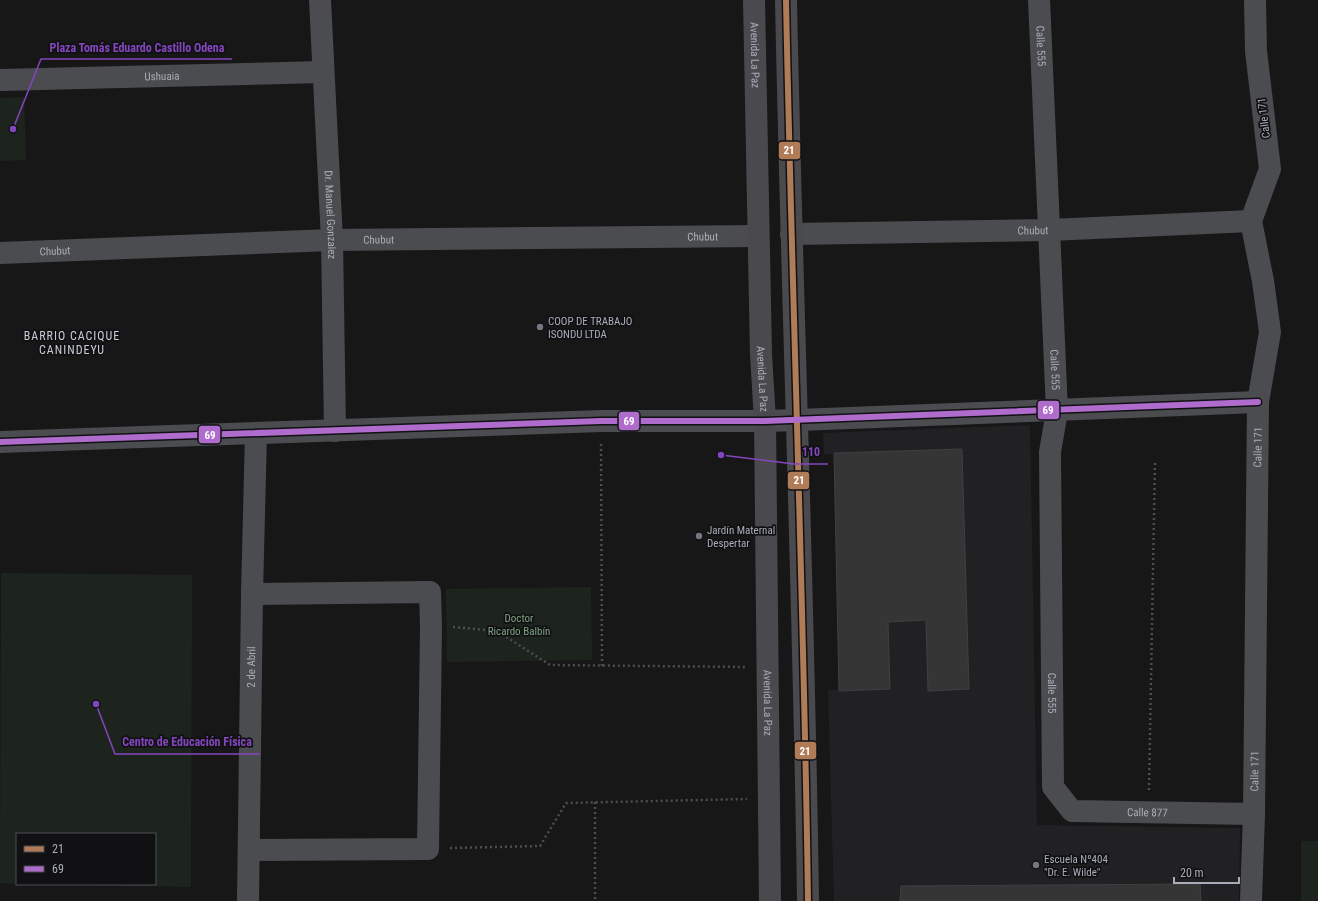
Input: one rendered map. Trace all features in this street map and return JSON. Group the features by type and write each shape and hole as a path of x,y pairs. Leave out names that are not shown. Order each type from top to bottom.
{"main road":[{"name":"Avenida La Paz","path":"754,0 761,354 765,422 770,901"},
{"path":"786,0 790,234 798,420 808,901"}],"street":[{"name":"Dr. Manuel Gonzalez","path":"320,0 332,240 335,431"},
{"name":"Calle 555","path":"1039,0 1057,411 1050,452 1053,787"},
{"name":"Calle 171","path":"1251,901 1254,814 1258,402 1270,332 1263,281 1251,221 1270,169 1256,51 1256,0"},
{"name":"Ushuaia","path":"0,80 324,72"},
{"name":"Chubut","path":"790,234 1050,230 1251,221"},
{"name":"Chubut","path":"0,253 332,240 758,236"},
{"path":"0,442 601,421 765,422 1258,402"},
{"name":"2 de Abril","path":"248,901 250,850 252,594 256,433"},
{"path":"250,850 428,849 431,626 430,592 252,594"},
{"name":"Calle 877","path":"1053,787 1072,811 1254,814"}],"path":[{"path":"601,421 602,666"},
{"path":"1148,812 1155,460"},
{"path":"431,626 497,631 550,665 767,667"},
{"path":"428,849 540,846 566,803 769,799"},
{"path":"594,802 595,901"}],"shaded area":[{"path":"1030,425 1037,825 1240,828 1239,901 834,901 828,690 839,690 834,454 824,454 823,433"}],"green space":[{"path":"24,97 26,160 0,161 0,98"},
{"path":"1,573 192,575 191,887 86,885 156,885 156,833 16,833 16,884 0,883"},
{"name":"Doctor Ricardo Balbín","path":"591,587 592,660 447,662 446,589"},
{"path":"1301,841 1318,841 1318,901 1301,901"}],"building":[{"path":"962,449 969,689 928,691 926,620 888,622 890,689 839,691 834,453"},
{"path":"1200,884 1201,901 900,901 901,886"}],"transit line":[{"name":"21","path":"786,0 804,676 808,901"},
{"name":"69","path":"0,442 601,421 765,421 1258,402"}],"place":[{"name":"Plaza Tomás Eduardo Castillo Odena","path":"13,129"},
{"name":"COOP DE TRABAJO ISONDU LTDA","path":"540,327"},
{"name":"110","path":"721,455"},
{"name":"Jardín Maternal Despertar","path":"699,536"},
{"name":"Centro de Educación Física","path":"96,704"},
{"name":"Escuela Nº404 \"Dr. E. Wilde\"","path":"1036,865"}],"district":[{"name":"BARRIO CACIQUE CANINDEYU","path":"72,343"}]}
